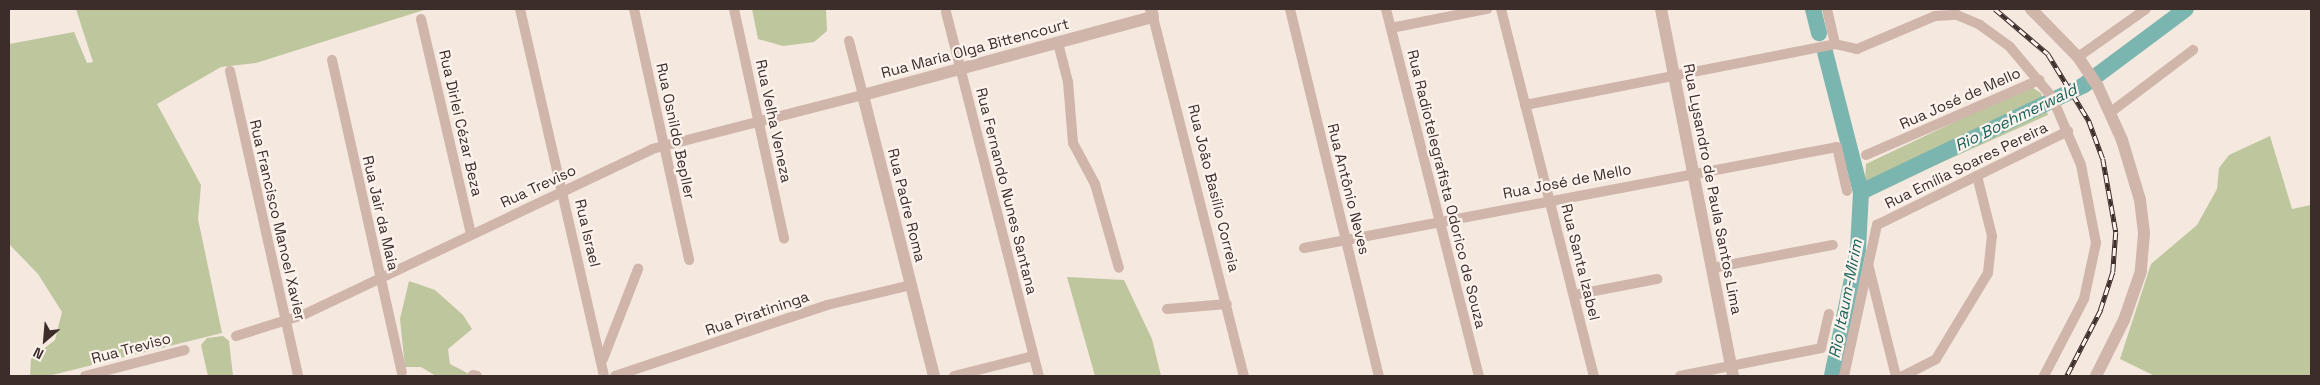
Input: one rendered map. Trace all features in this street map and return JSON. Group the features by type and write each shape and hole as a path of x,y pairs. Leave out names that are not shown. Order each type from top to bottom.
{"street":[{"name":"Rua Israel","path":"520,9 603,360 604,376"},
{"name":"Rua Osnildo Bepller","path":"634,9 690,260"},
{"name":"Rua Velha Veneza","path":"734,9 784,239"},
{"name":"Rua Antônio Neves","path":"1290,9 1379,376"},
{"name":"Rua Radiotelegrafista Odorico de Souza","path":"1386,9 1479,376"},
{"path":"1391,28 1487,9"},
{"name":"Rua Santa Izabel","path":"1501,9 1594,376"},
{"name":"Rua Lysandro de Paula Santos Lima","path":"1661,9 1732,371"},
{"path":"1827,9 1835,44"},
{"path":"2031,9 2078,57 2098,87 2111,112 2138,190 2144,247 2126,314 2096,376"},
{"path":"2078,57 2146,9"},
{"name":"Rua Fernando Nunes Santana","path":"946,12 1039,376"},
{"name":"Rua Maria Olga Bittencourt","path":"863,95 1058,43 1152,13"},
{"name":"Rua João Basílio Correia","path":"1152,13 1244,376"},
{"path":"1525,105 1674,74 1835,44 1857,49 1935,16 1957,15 2001,40 2039,80 2052,97 2068,132 2091,206 2095,256 2078,314 2044,376"},
{"name":"Rua Dirlei Cézar Beza","path":"421,19 472,234"},
{"name":"Rua Padre Roma","path":"849,41 934,376"},
{"path":"1058,43 1068,82 1073,142 1095,184 1119,268"},
{"path":"2111,112 2193,50"},
{"name":"Rua Jair da Maia","path":"332,60 402,372"},
{"name":"Rua Francisco Manoel Xavier","path":"230,71 298,376"},
{"name":"Rua José de Mello","path":"1866,155 2039,80"},
{"name":"Rua Treviso","path":"236,336 286,321 664,145 863,95"},
{"name":"Rua Emília Soares Pereira","path":"1868,266 1877,225 2068,132"},
{"name":"Rua José de Mello","path":"1304,248 1693,172 1836,147 1847,191"},
{"path":"1903,376 1936,359 1986,278 1992,236 1976,176"},
{"path":"1712,268 1833,245"},
{"path":"1844,376 1868,266"},
{"path":"1868,266 1896,376"},
{"path":"603,360 638,269"},
{"path":"1574,295 1658,279"},
{"name":"Rua Piratininga","path":"616,376 827,305 911,285"},
{"path":"1167,308 1227,304"},
{"path":"1680,376 1732,371 1820,348 1829,314"},
{"name":"Rua Treviso","path":"85,376 185,350"},
{"path":"954,376 1034,356"}],"green space":[{"path":"76,9 427,9 256,63 221,67 157,104 201,185 198,219 222,333 48,376 30,376 31,359 55,340 62,312 38,274 9,244 9,44 74,32 87,63 93,62"},
{"path":"752,9 826,9 827,31 814,42 783,46 758,39"},
{"path":"2030,86 2041,93 2048,115 1884,188 1865,181 1866,164"},
{"path":"2270,136 2292,209 2311,205 2311,376 2155,376 2120,359 2151,264 2197,225 2217,189 2219,168 2229,155"},
{"path":"1067,277 1124,280 1152,339 1161,376 1095,376"},
{"path":"409,281 435,290 463,315 472,329 448,349 450,364 473,376 436,376 421,367 405,367 400,319"},
{"path":"223,336 229,341 233,376 208,376 201,345 207,338"}],"waterway":[{"path":"1813,9 1819,33"},
{"name":"Rio Boehmerwald","path":"1861,192 2084,85 2186,9"},
{"name":"Rio Itaum-Mirim","path":"1825,52 1861,192 1858,250 1832,376"}],"railway":[{"path":"1995,9 2048,54 2089,121 2103,159 2116,232 2113,272 2101,310 2067,376"}]}
